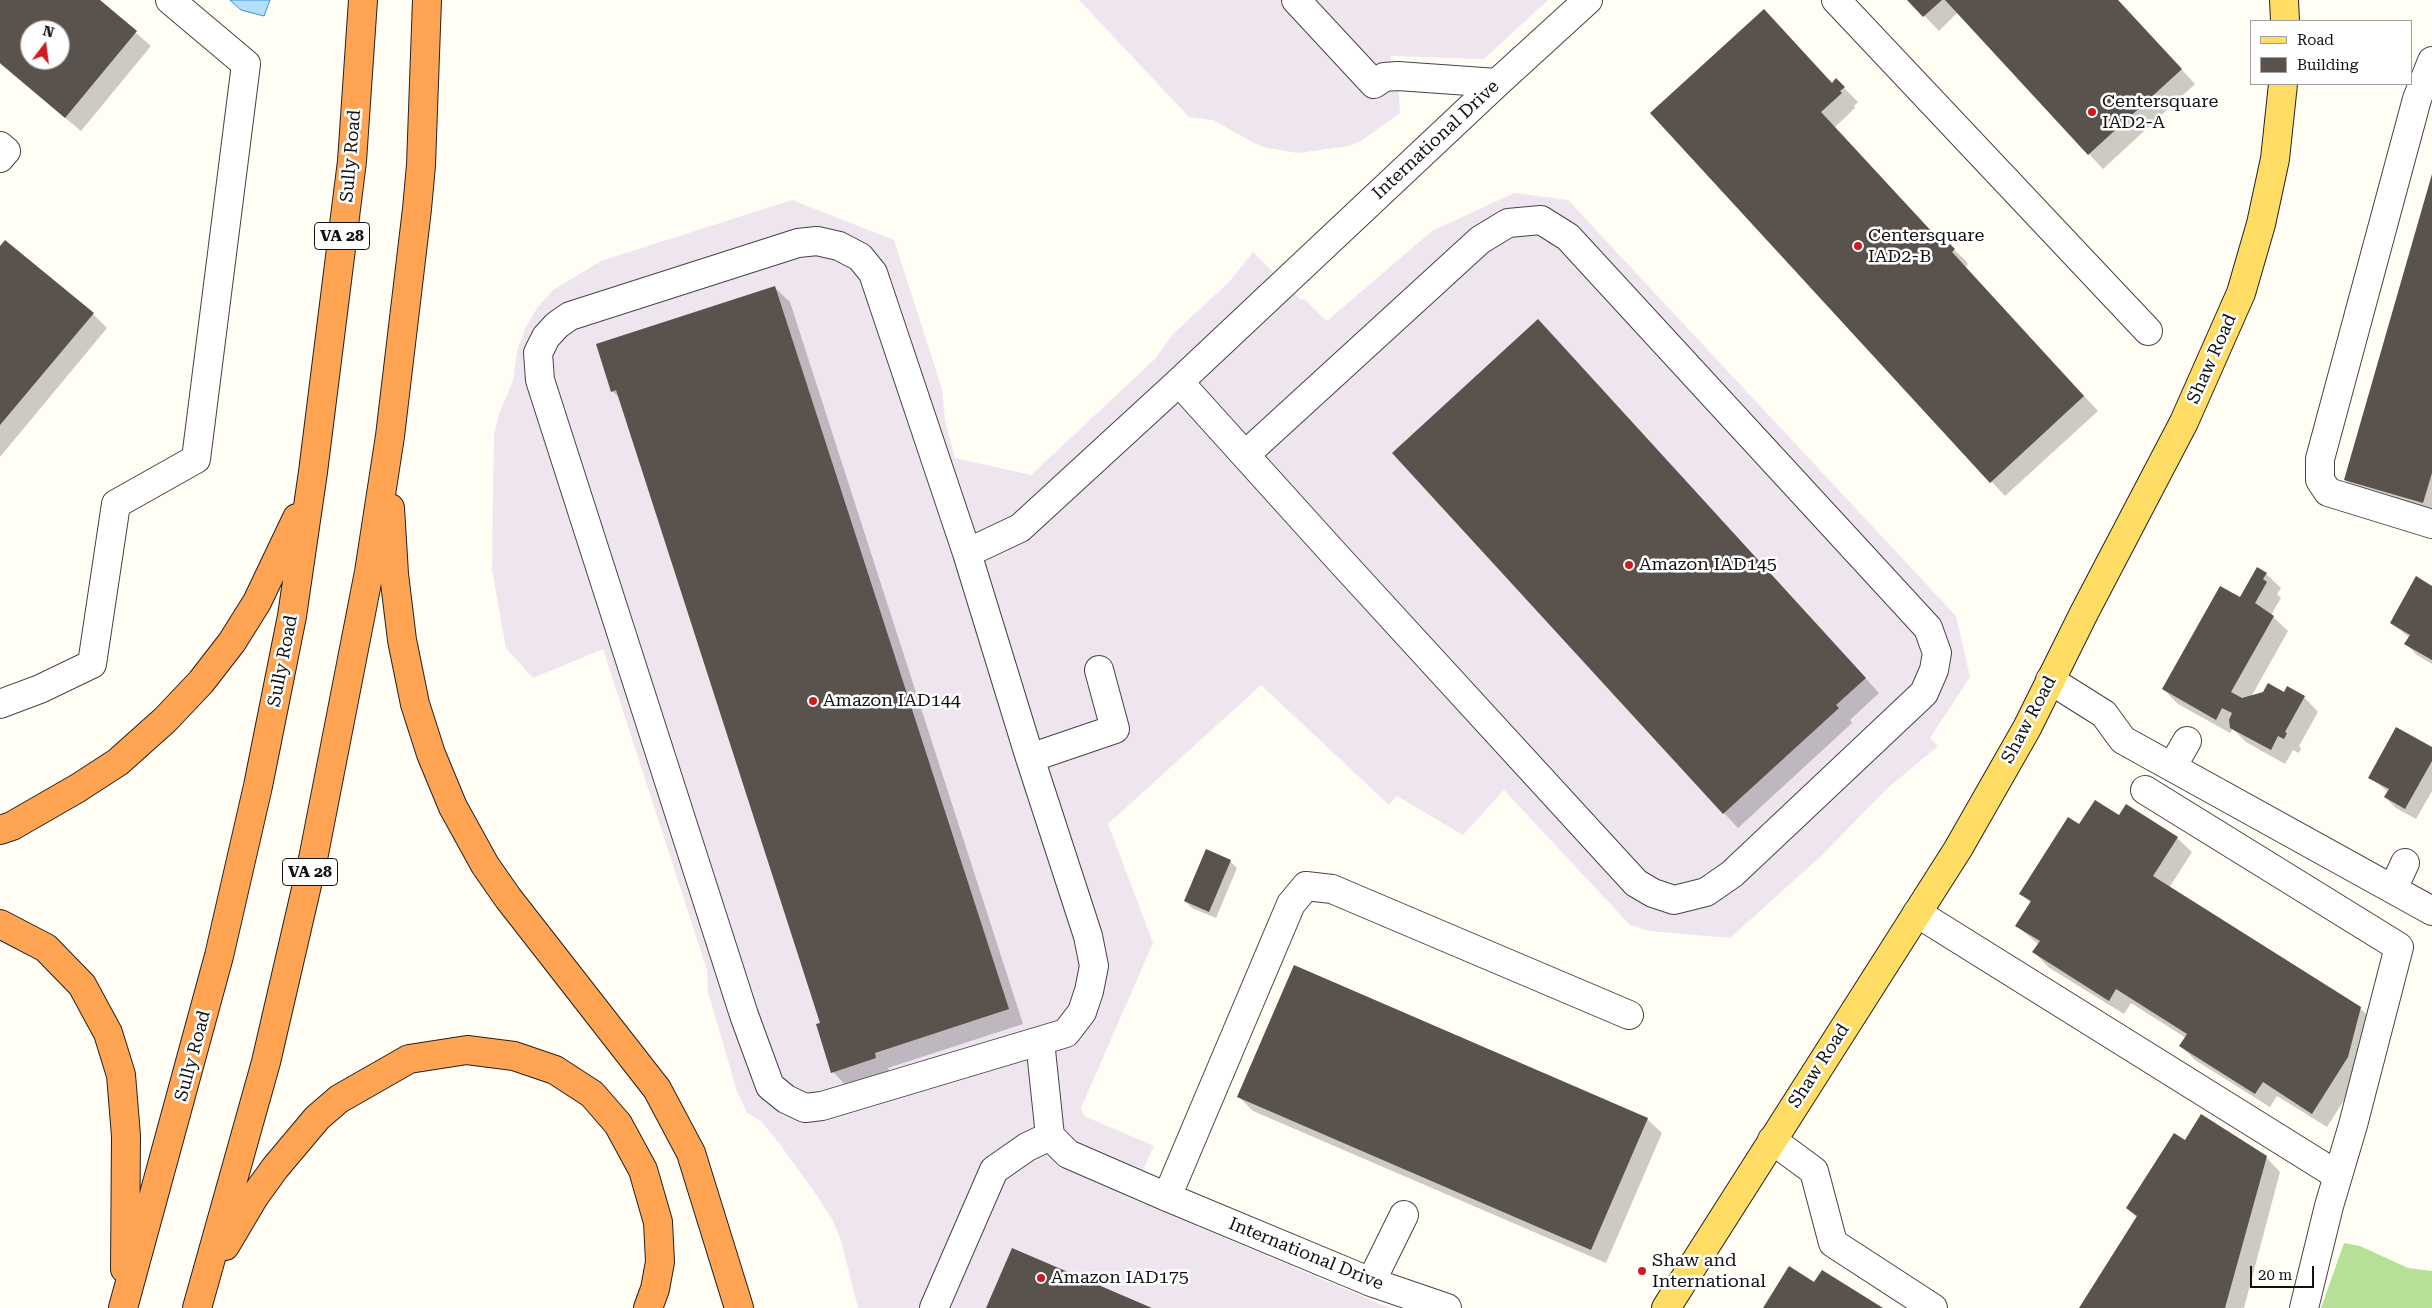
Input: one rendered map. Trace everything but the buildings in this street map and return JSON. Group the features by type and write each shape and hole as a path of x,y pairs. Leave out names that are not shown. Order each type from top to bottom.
{"highway":[{"name":"Sully Road","path":"124,1306 219,956 258,786 292,616 313,472 352,161 363,0"},
{"name":"VA 28","path":"198,1305 266,1062 313,859 369,572 390,436 421,165 427,0"},
{"path":"390,436 390,506 394,574 402,640 415,704 431,754 453,807 490,871 582,996 657,1089 691,1153 739,1308"},
{"path":"0,830 12,826 78,788 118,762 166,720 201,682 232,642 257,602 289,538 313,472"},
{"path":"0,924 46,948 82,985 108,1033 121,1075 126,1136 124,1306"},
{"path":"198,1305 224,1248 254,1197 317,1118 339,1099 409,1059 467,1050 514,1056 555,1070 592,1094 618,1124 644,1170 658,1222 660,1262 655,1289 648,1308"}],"main road":[{"path":"2284,0 2285,20"},
{"name":"Shaw Road","path":"1666,1308 1958,849 2027,728 2184,422 2241,293 2261,224 2275,159 2283,85"}],"street":[{"path":"0,704 40,689 92,664 116,504 196,459 246,64 170,0"},
{"path":"1296,0 1374,84 1384,77 1398,76 1497,83"},
{"name":"International Drive","path":"967,553 1020,528 1180,382 1284,282 1588,0"},
{"path":"1836,0 2148,331"},
{"path":"2432,61 2416,99 2320,459 2320,480 2328,492 2432,524"},
{"path":"0,146 6,151 0,158"},
{"path":"1180,382 1245,455 1636,883 1653,893 1674,900 1706,892 1732,874 1924,693 1934,670 1937,652 1928,628 1568,237 1541,220 1508,223 1480,240 1245,455"},
{"path":"817,241 839,246 860,257 873,273 967,553 1030,758 1088,936 1094,966 1082,1012 1066,1033 822,1106 805,1108 786,1099 770,1086 744,1015 540,380 538,353 546,337 556,324 570,316 798,243 817,241"},
{"path":"1030,758 1115,729 1099,670"},
{"path":"2050,680 2104,714 2123,740 2432,910"},
{"path":"2172,767 2187,741"},
{"path":"2145,790 2399,947 2353,1125 2337,1174 2304,1308"},
{"path":"2393,889 2405,863"},
{"path":"1167,1197 1291,904 1306,886 1332,889 1629,1015"},
{"path":"1918,913 2337,1174"},
{"path":"934,1308 994,1170 1027,1147 1050,1136 1040,1041"},
{"name":"International Drive","path":"1050,1136 1068,1154 1167,1197 1371,1282 1447,1308"},
{"path":"1772,1140 1814,1171 1833,1242 1933,1308"},
{"path":"1371,1282 1404,1215"}],"shaded area":[{"path":"1079,0 1548,0 1484,59 1391,56 1390,75 1398,76 1400,113 1361,141 1349,146 1298,153 1267,148 1254,143 1213,120 1189,117"},
{"path":"1514,193 1568,200 1956,616 1970,677 1930,738 1938,746 1889,787 1820,857 1730,938 1650,931 1630,925 1504,790 1463,835 1397,796 1389,805 1261,685 1108,824 1153,943 1081,1108 1084,1116 1154,1146 1130,1198 1390,1308 858,1308 841,1240 833,1221 779,1143 761,1121 747,1113 737,1091 708,992 707,970 603,649 533,678 506,648 492,570 494,435 499,414 513,381 517,351 525,329 537,308 553,290 601,261 792,200 894,240 942,389 945,421 955,458 1031,475 1155,359 1173,334 1230,281 1253,252 1301,300 1304,299 1327,321 1432,231"}],"green space":[{"path":"2344,1243 2360,1246 2408,1268 2432,1271 2432,1308 2321,1308"}],"water":[{"path":"230,0 270,0 264,16 241,10"}],"place":[{"name":"Centersquare IAD2-A","path":"2092,112"},
{"name":"Centersquare IAD2-B","path":"1858,246"},
{"name":"Amazon IAD145","path":"1629,565"},
{"name":"Amazon IAD144","path":"813,701"},
{"name":"Shaw and International","path":"1642,1271"},
{"name":"Amazon IAD175","path":"1041,1278"}]}
